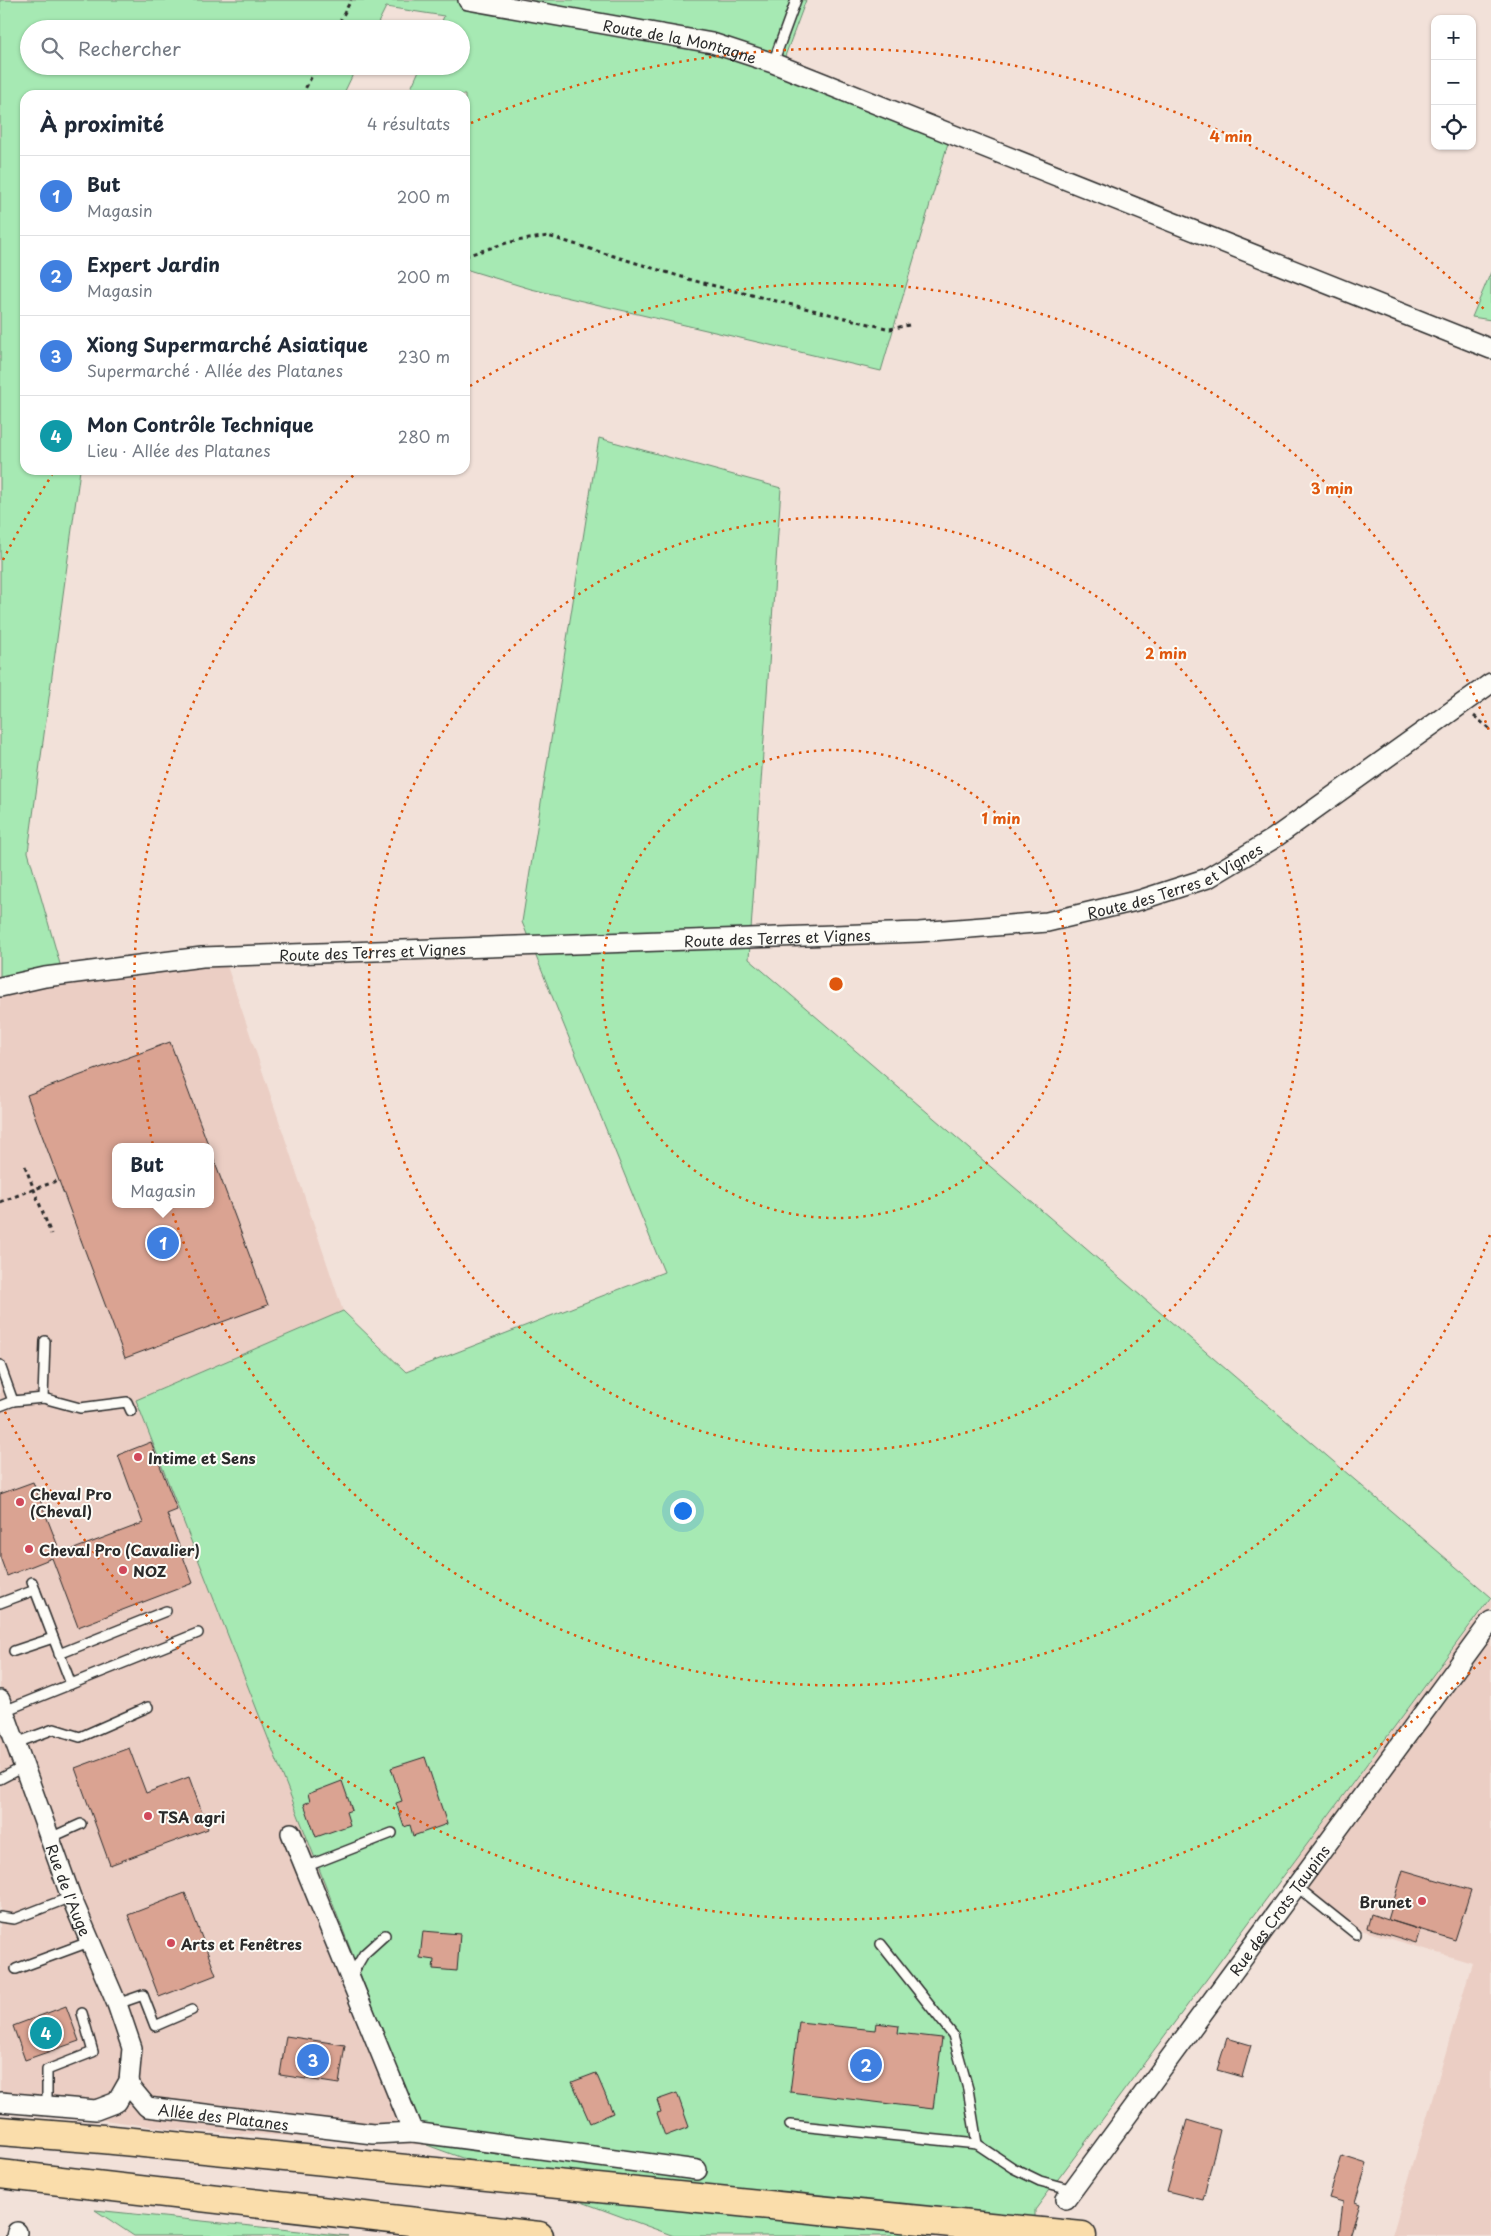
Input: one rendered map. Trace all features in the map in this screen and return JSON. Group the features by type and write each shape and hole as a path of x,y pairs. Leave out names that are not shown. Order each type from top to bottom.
{"main road":[{"path":"0,2119 57,2123 83,2129 103,2139"},
{"path":"0,2131 103,2139 1082,2236"},
{"path":"0,2174 538,2236"}],"street":[{"name":"Route de la Montagne","path":"468,0 712,43 773,63 1491,349"},
{"name":"Route des Terres et Vignes","path":"0,987 45,978 202,957 920,932 1047,922 1140,900 1208,878 1273,838 1491,683"},
{"name":"Rue des Crots Taupins","path":"1070,2194 1491,1621"},
{"name":"Rue de l'Auge","path":"2,1705 71,1897 117,2004 132,2048 129,2081"},
{"path":"291,1833 351,1976 413,2132"},
{"path":"0,2102 96,2110 117,2102 129,2081"},
{"name":"Allée des Platanes","path":"129,2081 132,2089 147,2107 373,2134 413,2132 697,2170"}],"lane":[{"path":"773,63 796,0"},
{"path":"43,1398 45,1341"},
{"path":"0,1365 13,1401"},
{"path":"0,1406 13,1401 43,1398 80,1408 127,1402 131,1411"},
{"path":"0,1603 34,1586 71,1684"},
{"path":"59,1654 166,1611"},
{"path":"2,1705 71,1684 198,1633"},
{"path":"14,1651 53,1638"},
{"path":"16,1743 54,1729 80,1737 148,1707"},
{"path":"0,1779 25,1766"},
{"path":"50,1838 81,1824"},
{"path":"306,1867 392,1833"},
{"path":"1296,1886 1356,1934"},
{"path":"0,1917 14,1919 71,1897"},
{"path":"351,1976 364,1954 386,1935"},
{"path":"16,1969 89,1942"},
{"path":"881,1944 953,2035 968,2089 977,2144"},
{"path":"117,2004 143,1995 155,2026 192,2010"},
{"path":"47,2106 47,2070 93,2052 82,2013"},
{"path":"790,2125 977,2144 1013,2168 1040,2181 1066,2188 1070,2194"}],"path":[{"path":"341,20 351,0"},
{"path":"305,90 312,75"},
{"path":"470,254 510,242 548,236 695,281 862,323 890,329 909,325"},
{"path":"25,1166 51,1234"},
{"path":"0,1202 59,1180"}],"shaded area":[{"path":"220,945 343,1311 136,1400 427,2145 171,2129 0,2106 0,986 62,971"},
{"path":"1491,1599 1491,2236 1392,2236 1472,1963 1358,1929 1287,1872"}],"green space":[{"path":"0,0 806,0 778,75 948,143 881,371 531,289 470,271 470,90 410,90 417,75 470,75 470,20 442,20 444,16 386,7 380,20 20,20 20,75 353,75 345,90 20,90 20,475 79,475 28,852 62,971 0,986"},
{"path":"1491,272 1491,320 1472,317"},
{"path":"599,438 781,488 749,959 1491,1597 1035,2210 1035,2236 674,2236 427,2145 136,1400 343,1311 406,1372 664,1272 522,922"},
{"path":"95,2210 348,2236 134,2236"}],"building":[{"path":"170,1042 208,1143 112,1143 112,1208 214,1208 214,1160 268,1305 125,1358 27,1095"},
{"path":"151,1442 177,1510 167,1514 193,1583 78,1627 52,1558 7,1576 0,1557 0,1494 33,1482 61,1554 143,1523 118,1455"},
{"name":"TSA agri","path":"129,1748 146,1793 189,1777 208,1829 110,1865 75,1768"},
{"path":"425,1757 447,1824 413,1836 410,1825 404,1827 396,1803 402,1801 391,1768"},
{"path":"342,1781 352,1810 346,1812 350,1825 316,1837 304,1804 310,1801 308,1794"},
{"path":"1403,1870 1471,1890 1455,1940 1389,1920 1420,1930 1416,1943 1367,1928 1371,1914 1388,1920"},
{"name":"Arts et Fenêtres","path":"185,1893 216,1975 159,1997 128,1915"},
{"path":"423,1931 460,1934 457,1971 433,1969 434,1960 420,1958"},
{"path":"66,2006 79,2041 25,2060 13,2026"},
{"path":"799,2022 875,2030 876,2023 899,2026 898,2033 942,2038 933,2109 790,2092"},
{"path":"286,2036 345,2045 339,2084 280,2075"},
{"path":"1227,2038 1251,2045 1242,2077 1217,2070"},
{"path":"596,2073 613,2113 590,2123 572,2082"},
{"path":"677,2093 689,2127 665,2136 657,2113 661,2112 657,2100"},
{"path":"1187,2120 1220,2130 1203,2200 1167,2191"},
{"path":"1342,2156 1367,2164 1355,2202 1360,2204 1350,2236 1339,2236 1343,2202 1329,2198"}],"place":[{"name":"But","path":"163,1243"},
{"name":"Intime et Sens","path":"138,1457"},
{"name":"Cheval Pro (Cheval)","path":"20,1502"},
{"name":"Cheval Pro (Cavalier)","path":"29,1549"},
{"name":"NOZ","path":"123,1570"},
{"name":"TSA agri","path":"148,1816"},
{"name":"Brunet","path":"1422,1901"},
{"name":"Arts et Fenêtres","path":"171,1943"},
{"name":"Mon Contrôle Technique","path":"46,2033"},
{"name":"Xiong Supermarché Asiatique","path":"313,2060"},
{"name":"Expert Jardin","path":"866,2065"}]}
